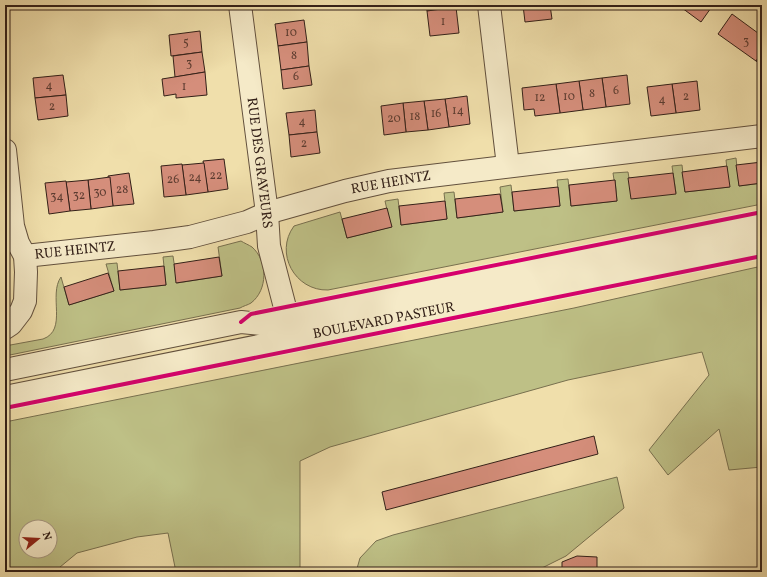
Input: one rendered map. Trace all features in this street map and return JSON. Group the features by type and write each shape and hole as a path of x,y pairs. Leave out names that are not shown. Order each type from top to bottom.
{"street":[{"name":"RUE DES GRAVEURS","path":"240,5 267,213 269,246 288,319"},
{"path":"489,5 508,166"},
{"name":"RUE HEINTZ","path":"25,256 190,237 247,222 267,213 382,182 762,136"},
{"path":"5,150 13,226 18,243 25,256 26,272 25,301 21,311 11,324 5,328"},
{"name":"BOULEVARD PASTEUR","path":"5,370 241,322 262,324 288,319 762,224"},
{"name":"BOULEVARD PASTEUR","path":"5,397 762,245"}],"green space":[{"path":"736,158 739,186 762,183 762,204 328,290 316,289 297,277 287,258 286,248 288,237 294,226 340,212 347,238 391,227 385,201 398,199 401,225 447,219 444,193 454,192 457,218 503,212 500,187 511,185 514,211 560,206 557,180 568,179 571,206 617,201 613,173 628,172 629,178 676,193 672,166 682,165 685,192 729,187 726,160"},
{"path":"241,241 252,247 261,260 263,267 264,275 261,291 250,304 240,308 5,356 5,346 43,339 55,328 56,293 61,277 69,305 114,291 106,264 117,263 120,290 166,285 163,257 173,256 177,283 222,276 218,247"},
{"path":"762,266 762,467 729,470 719,429 668,475 649,450 709,375 702,352 568,380 330,447 300,461 300,572 176,572 168,533 137,537 77,553 54,572 5,572 5,422 574,308"},
{"path":"617,477 624,508 566,556 534,572 356,572 360,558 376,541 393,535"}],"building":[{"path":"426,5 456,5 456,7 427,11"},
{"path":"523,5 550,5 552,19 525,22"},
{"path":"678,5 713,5 701,22"},
{"path":"456,7 459,33 430,36 427,11"},
{"path":"732,14 762,36 762,53 756,61 718,34"},
{"path":"304,20 307,42 278,46 275,24"},
{"path":"200,31 202,52 171,56 169,35"},
{"path":"307,42 309,66 281,70 278,46"},
{"path":"202,52 205,72 175,77 173,56"},
{"path":"762,53 762,66 756,61"},
{"path":"309,66 312,85 283,89 281,70"},
{"path":"205,72 207,95 176,98 176,94 164,96 162,79"},
{"path":"63,75 66,95 35,98 33,78"},
{"path":"627,75 630,104 606,107 602,78"},
{"path":"602,78 606,107 583,110 579,81"},
{"path":"579,81 583,110 560,113 556,84"},
{"path":"697,81 700,110 676,113 672,84"},
{"path":"556,84 560,113 535,116 534,109 524,110 522,88"},
{"path":"672,84 676,113 651,116 647,87"},
{"path":"66,95 68,116 38,120 35,98"},
{"path":"467,96 470,124 449,127 445,99"},
{"path":"445,99 449,127 428,130 424,101"},
{"path":"424,101 428,130 406,132 403,103"},
{"path":"403,103 406,132 384,135 381,106"},
{"path":"315,110 317,132 289,135 286,113"},
{"path":"317,132 320,153 291,157 289,135"},
{"path":"224,159 228,189 208,192 203,161"},
{"path":"762,162 762,183 739,186 736,165"},
{"path":"204,163 208,192 186,195 182,165"},
{"path":"182,164 186,195 164,197 161,166"},
{"path":"727,166 730,187 685,192 682,172"},
{"path":"129,173 134,204 113,206 108,176"},
{"path":"673,173 676,194 631,199 628,178"},
{"path":"110,177 113,206 91,209 88,180"},
{"path":"88,180 91,209 70,211 66,182"},
{"path":"615,180 617,201 571,206 569,185"},
{"path":"66,181 70,211 49,214 45,183"},
{"path":"558,187 560,206 514,211 512,192"},
{"path":"500,194 503,212 457,218 455,199"},
{"path":"445,201 447,219 401,225 399,206"},
{"path":"387,208 392,227 347,238 342,219"},
{"path":"219,257 222,276 176,283 174,264"},
{"path":"164,266 166,285 120,290 118,271"},
{"path":"108,273 114,291 69,305 64,287"},
{"path":"594,436 598,454 386,510 382,492"},
{"path":"577,556 597,557 597,572 562,572 562,562"}],"cycle path":[{"path":"241,322 251,314 762,212"},
{"path":"5,408 762,256"}]}
